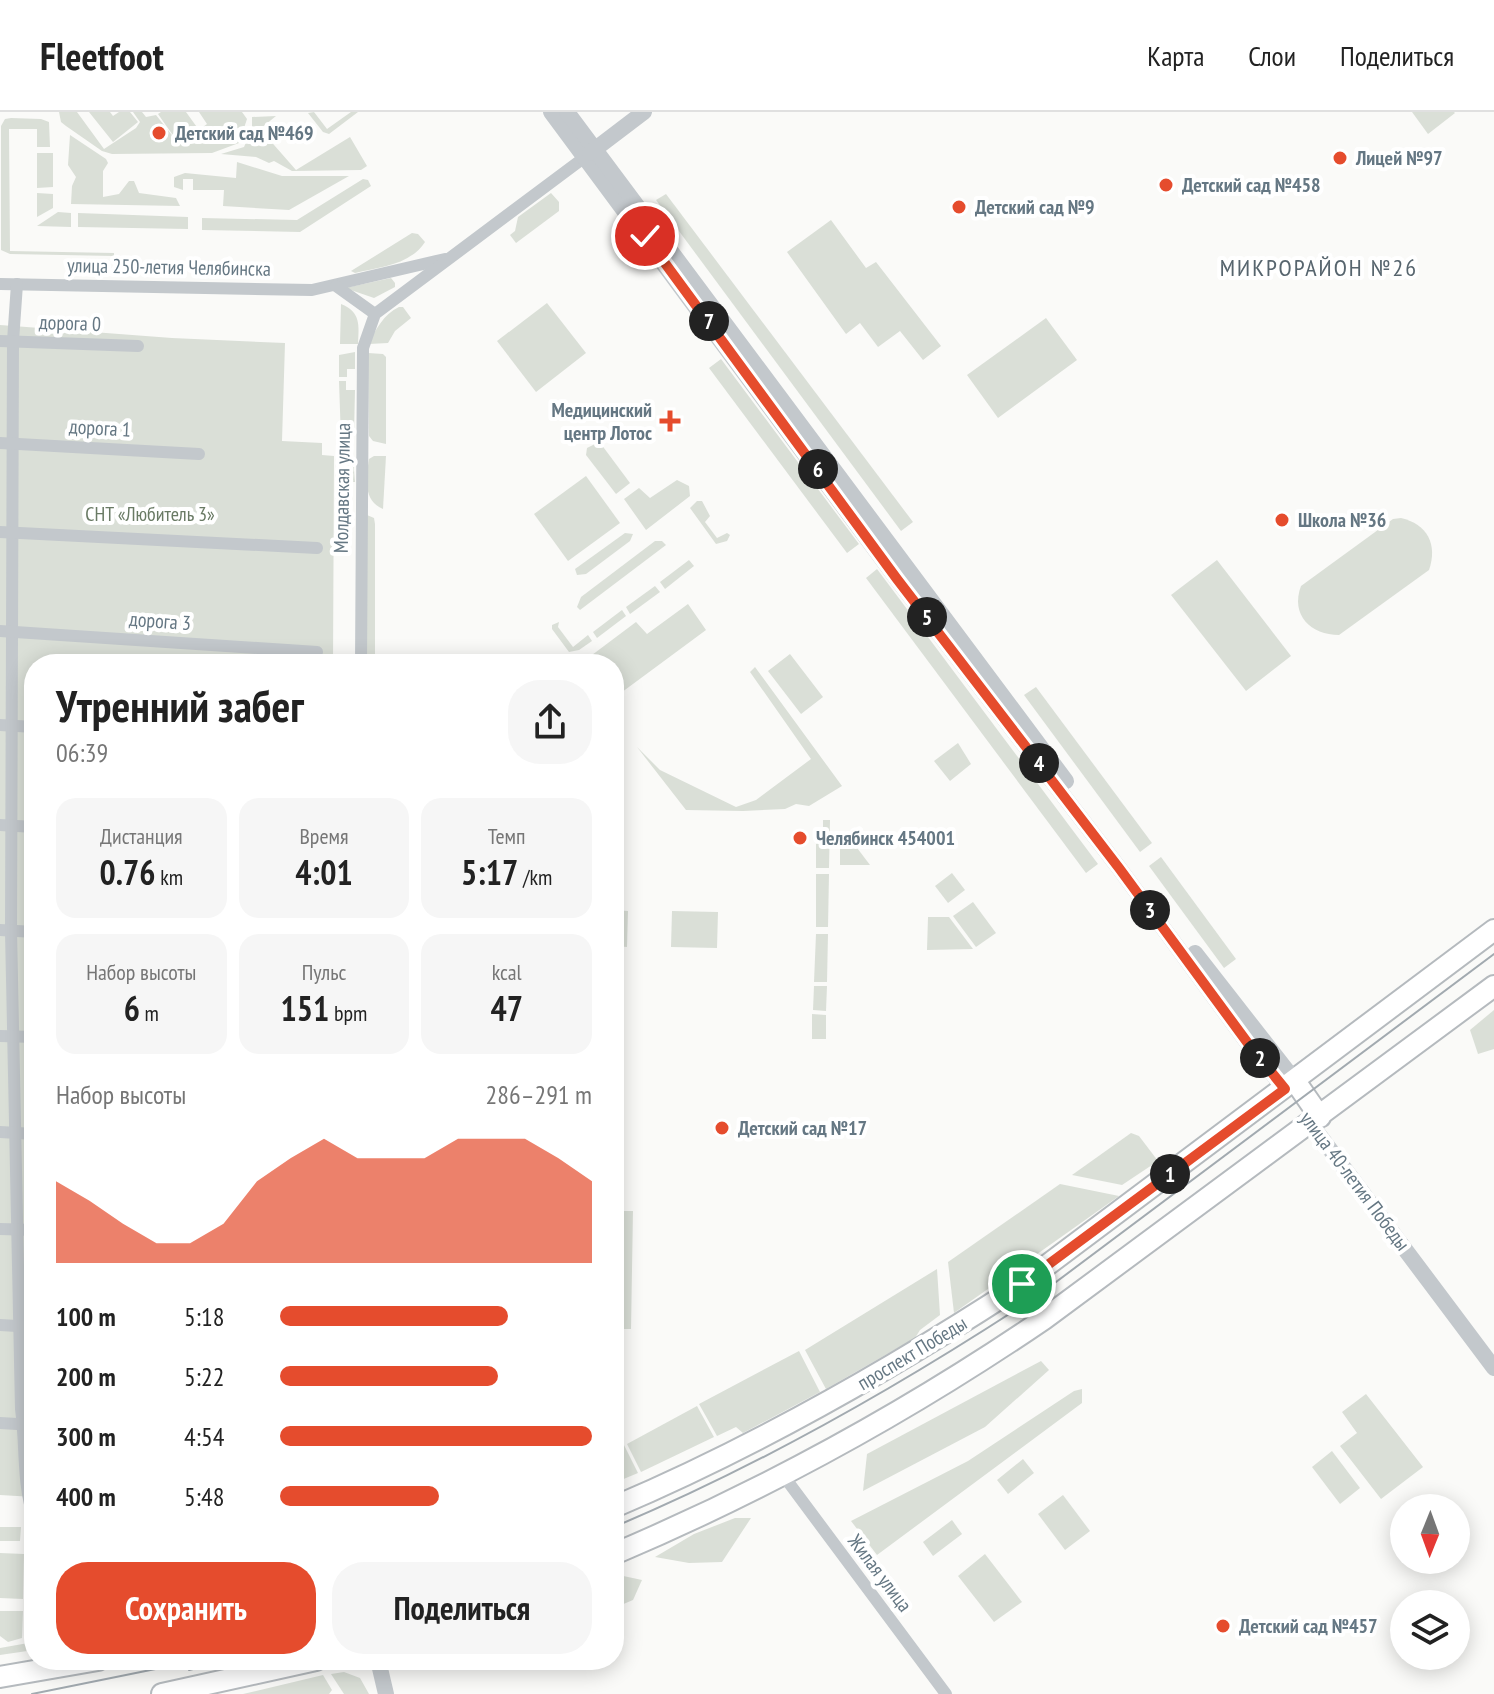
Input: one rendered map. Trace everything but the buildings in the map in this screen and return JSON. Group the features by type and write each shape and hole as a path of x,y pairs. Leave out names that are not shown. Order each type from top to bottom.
{"main road":[{"name":"проспект Победы","path":"624,1502 729,1455 947,1333 1022,1284 1494,930"},
{"name":"проспект Победы","path":"624,1549 783,1475 934,1390 1027,1331 1494,986"},
{"name":"улица 40-летия Победы","path":"1290,1085 1316,1120"},
{"path":"0,1677 24,1669"},
{"path":"162,1694 271,1670"}],"street":[{"name":"улица 40-летия Победы","path":"551,112 590,153 726,334 903,575 1126,869 1247,1042 1290,1085"},
{"name":"улица 40-летия Победы","path":"567,112 590,153"},
{"name":"улица 250-летия Челябинска","path":"375,314 644,112"},
{"name":"улица 250-летия Челябинска","path":"0,284 312,290 451,257"},
{"path":"17,284 7,341 5,930 7,1036 15,1133 19,1326 24,1376"},
{"path":"336,286 375,314"},
{"name":"Молдавская улица","path":"361,654 363,348 375,314"},
{"name":"дорога 0","path":"7,341 138,346"},
{"name":"дорога 1","path":"6,444 199,454"},
{"path":"6,532 317,548"},
{"name":"дорога 3","path":"6,631 317,652"},
{"name":"улица 40-летия Победы","path":"1316,1120 1494,1356"},
{"name":"улица 40-летия Победы","path":"1316,1120 1494,1368"},
{"path":"0,1132 24,1133"},
{"path":"0,1229 24,1229"},
{"path":"0,1325 24,1326"},
{"path":"0,1423 24,1425"},
{"name":"Жилая улица","path":"783,1475 946,1694"},
{"path":"380,1670 386,1694"}],"green space":[{"name":"Детский сад №469","path":"59,112 77,112 104,149 136,128 140,122 133,112 142,112 146,117 156,115 179,144 158,114 161,112 186,112 199,130 207,124 199,112 242,112 247,119 239,143 212,153 112,154 102,151 66,126 61,122"},
{"path":"89,112 110,112 113,116 119,112 130,112 138,122 113,142"},
{"path":"314,112 327,129 351,112 358,112 329,134 323,132 308,113"},
{"path":"1412,112 1454,112 1455,113 1428,134"},
{"path":"276,116 260,129 296,170 350,137 367,166 361,170 292,171 274,161 269,163 256,157 221,154 244,147 252,129 252,117"},
{"path":"5,119 49,122 50,147 37,147 37,129 9,129 10,251 114,253 114,256 10,254 1,250 1,126"},
{"path":"70,135 106,159 103,197 119,194 129,181 134,181 139,193 176,198 180,206 71,204 76,177 68,165"},
{"path":"37,153 53,153 53,187 37,188"},
{"path":"237,162 282,176 349,176 289,210 223,206 224,190 193,190 193,179 183,179 183,190 174,187 174,177 185,173 236,178"},
{"path":"363,179 368,180 371,186 300,232 202,230 202,218 297,220"},
{"path":"37,193 53,194 53,208 37,217"},
{"path":"551,193 559,202 559,211 516,243 510,235 515,231 518,217"},
{"path":"666,194 913,522 901,531 656,200"},
{"path":"58,212 71,213 71,227 37,226"},
{"path":"78,213 188,217 188,229 78,227"},
{"path":"831,220 866,268 876,262 941,346 923,360 900,331 878,347 860,323 846,334 787,252"},
{"path":"412,233 418,234 425,242 411,256 384,267 355,273 351,271"},
{"path":"391,278 395,287 374,298 345,288"},
{"path":"547,303 586,353 536,392 497,341"},
{"path":"341,304 355,315 358,344 340,344"},
{"path":"403,307 411,318 395,331 388,343 369,344 384,318"},
{"path":"1046,318 1077,360 998,418 967,375"},
{"name":"СНТ «Любитель 3»","path":"0,325 285,343 282,441 322,443 322,455 334,456 333,654 24,654 24,1496 0,1495"},
{"path":"355,352 355,369 347,369 347,377 339,377 339,355"},
{"path":"368,353 386,357 386,444 373,441 369,436"},
{"path":"721,359 859,544 847,553 709,368"},
{"path":"339,381 346,381 346,390 355,390 354,434 341,440"},
{"path":"601,444 630,483 616,494 586,455 587,448"},
{"path":"339,456 353,459 355,482 339,482"},
{"path":"386,456 383,509 372,500 367,488 369,459"},
{"path":"586,476 620,523 568,561 534,514"},
{"path":"677,480 689,486 690,496 646,530 624,499 639,488 650,498"},
{"path":"697,501 702,501 710,516 705,522 717,538 727,533 730,535 727,541 716,544 690,508"},
{"path":"367,515 374,518 375,524 375,654 366,654"},
{"path":"1401,518 1418,525 1428,536 1432,552 1429,570 1339,635 1320,631 1305,621 1298,606 1301,586 1393,519"},
{"path":"625,533 633,534 630,541 586,574 577,575 575,569"},
{"path":"655,541 666,545 580,610 577,607 581,597"},
{"path":"689,560 694,566 665,589 660,582"},
{"path":"1217,560 1291,656 1246,691 1171,595"},
{"path":"877,569 1098,864 1086,873 866,578"},
{"path":"655,586 660,592 630,614 626,607"},
{"path":"688,604 706,630 624,691 624,654 593,654 636,622 647,634"},
{"path":"622,610 626,616 597,638 593,632"},
{"path":"559,622 558,627 573,647 588,635 592,641 579,650 569,652 552,629 552,625"},
{"path":"790,654 823,697 801,714 768,671"},
{"path":"755,667 842,786 809,806 796,804 785,809 743,811 686,810 637,747 660,770 736,807 756,800 811,759 750,672"},
{"path":"1036,687 1152,843 1140,852 1024,695"},
{"path":"958,743 971,764 950,781 934,761"},
{"path":"823,820 830,820 829,868 816,868 816,844 823,839"},
{"path":"845,832 870,865 840,865 840,835"},
{"path":"1161,857 1236,959 1224,968 1149,866"},
{"path":"952,873 965,890 948,903 935,886"},
{"path":"816,874 829,874 828,927 816,927"},
{"path":"973,902 996,933 976,947 953,916"},
{"path":"624,911 628,911 627,947 624,947"},
{"path":"672,911 718,912 717,948 671,947"},
{"path":"928,917 949,917 973,949 927,950"},
{"path":"816,934 828,934 827,982 814,982"},
{"path":"814,986 827,986 826,1011 813,1010"},
{"path":"1494,1010 1494,1049 1478,1054 1470,1030"},
{"path":"812,1014 826,1015 826,1039 812,1039"},
{"path":"1131,1133 1139,1136 1158,1161 1122,1185 1072,1175"},
{"path":"1060,1184 1119,1196 954,1313 948,1262"},
{"path":"624,1211 633,1211 631,1329 624,1329"},
{"path":"937,1269 940,1315 920,1330 915,1338 826,1389 805,1350"},
{"path":"799,1351 820,1392 743,1433 736,1427 717,1436 699,1404"},
{"path":"1041,1361 1049,1370 985,1427 863,1491 867,1454"},
{"path":"1082,1389 1082,1403 877,1555 851,1521 968,1461 1074,1391"},
{"path":"1366,1394 1423,1467 1381,1499 1340,1446 1357,1433 1342,1412"},
{"path":"697,1406 714,1437 641,1472 627,1444"},
{"path":"624,1445 638,1473 624,1479"},
{"path":"1332,1451 1360,1488 1340,1504 1312,1467"},
{"path":"1023,1459 1034,1473 1008,1494 997,1480"},
{"path":"1063,1495 1090,1531 1065,1550 1038,1514"},
{"path":"735,1518 751,1518 722,1562 689,1563 655,1557 694,1534"},
{"path":"952,1520 962,1534 933,1556 923,1542"},
{"path":"0,1527 21,1527 20,1541 0,1541"},
{"path":"0,1553 24,1554 23,1599 0,1598"},
{"path":"985,1554 1022,1602 994,1622 958,1576"},
{"path":"624,1576 642,1580 633,1600 624,1604"},
{"path":"0,1611 23,1611 22,1638 8,1642 0,1636"},
{"path":"24,1644 24,1651 0,1655 0,1648"},
{"path":"344,1672 360,1678 369,1694 344,1694 331,1674"},
{"path":"323,1675 332,1690 329,1694 243,1694"}],"tram line":[{"path":"624,1523 725,1477 833,1420 938,1359 1040,1294 1494,954"},
{"path":"32,1694 151,1670"}],"place":[{"name":"Детский сад №469","path":"159,133"},
{"name":"Лицей №97","path":"1340,158"},
{"name":"Детский сад №458","path":"1166,185"},
{"name":"Детский сад №9","path":"959,207"},
{"name":"Медицинский центр Лотос","path":"670,421"},
{"name":"Школа №36","path":"1282,520"},
{"name":"Челябинск 454001","path":"800,838"},
{"name":"Детский сад №17","path":"722,1128"},
{"name":"Детский сад №457","path":"1223,1626"}],"district":[{"name":"МИКРОРАЙОН №26","path":"1319,268"}],"route":[{"path":"645,236 897,579 1285,1089 1022,1284"}]}
